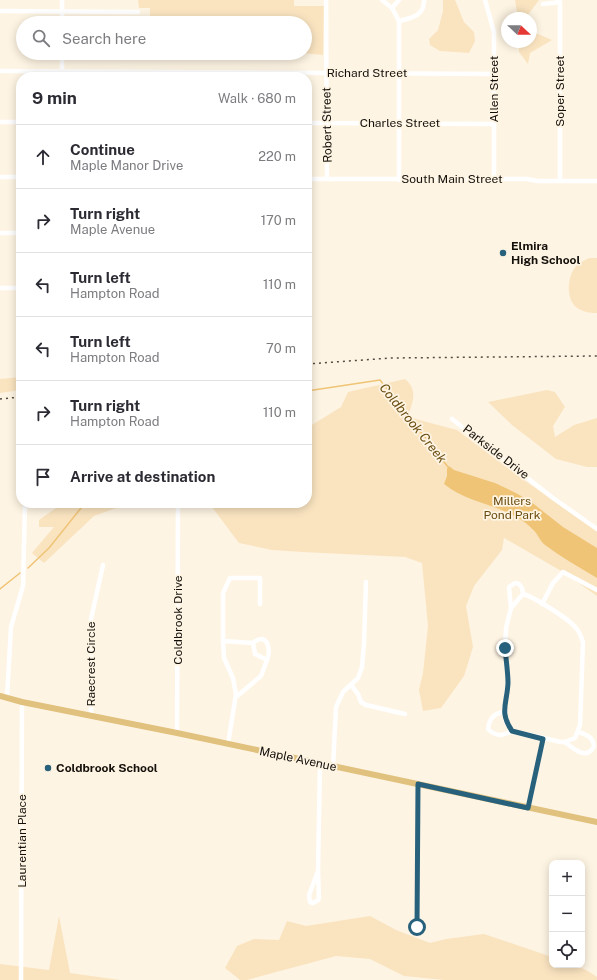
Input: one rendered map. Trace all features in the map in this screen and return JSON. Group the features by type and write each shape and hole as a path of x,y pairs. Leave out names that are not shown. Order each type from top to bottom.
{"main road":[{"name":"Maple Avenue","path":"0,696 22,702 177,733 597,822"}],"street":[{"path":"62,0 62,16"},
{"name":"Robert Street","path":"326,0 327,179"},
{"path":"382,0 392,8 399,21 399,180"},
{"path":"392,8 399,0"},
{"path":"399,21 414,17 420,13 424,6 424,0"},
{"name":"Allen Street","path":"485,0 494,32 494,180"},
{"name":"Soper Street","path":"543,4 560,2 560,181"},
{"path":"0,11 138,12"},
{"path":"62,60 62,72"},
{"name":"Richard Street","path":"0,71 21,72"},
{"name":"Richard Street","path":"312,73 494,74"},
{"path":"0,122 16,122"},
{"name":"Charles Street","path":"312,123 494,124"},
{"path":"0,177 16,177"},
{"name":"South Main Street","path":"312,179 527,179 538,181 597,181"},
{"path":"0,233 16,233"},
{"path":"0,288 16,288"},
{"name":"Parkside Drive","path":"452,419 553,498 597,529"},
{"path":"7,698 11,626 23,586 25,508"},
{"name":"Coldbrook Drive","path":"177,733 178,508"},
{"name":"Raecrest Circle","path":"91,716 91,619 103,565"},
{"path":"542,604 553,583 563,572 597,590"},
{"path":"228,744 236,697 233,678 224,658 223,641 223,593 230,578 260,578 260,604"},
{"path":"333,767 336,707 343,692 358,678 362,667 366,582"},
{"path":"512,731 506,722 504,712 508,682 505,648 506,628 511,608 509,587 514,583 519,584 522,588 523,594"},
{"path":"523,594 534,598 571,622 579,631 583,642 580,725 575,738 565,742"},
{"path":"511,608 523,594"},
{"path":"223,641 253,643 259,640 267,642 269,645 270,650 261,676 236,697"},
{"path":"253,643 253,650 255,654 267,660"},
{"path":"350,685 358,694 362,702 366,705 405,714"},
{"name":"Laurentian Place","path":"21,980 22,702"},
{"path":"504,712 497,713 491,719 488,728 494,734 500,736 512,731 543,739 565,742 577,751 587,753 591,751 594,746 592,739 588,735 578,732"},
{"path":"528,808 543,739"},
{"path":"318,871 309,895 310,902 313,903 318,900 320,764"},
{"path":"417,927 418,784"}],"green space":[{"path":"138,0 294,0 294,6 324,6 323,55 312,54 312,16 150,16 150,8 139,8"},
{"path":"443,0 455,0 464,22 474,32 475,41 469,53 440,51 430,45 429,39 438,30 443,11"},
{"path":"515,0 539,0 530,12 517,12"},
{"path":"537,34 552,40 530,53 528,64 519,52 519,48 537,48"},
{"path":"589,258 597,258 597,313 586,312 578,309 573,303 569,293 569,281 573,271 579,263"},
{"path":"16,377 16,391 0,393 0,379"},
{"name":"Millers Pond Park","path":"405,379 409,383 413,392 408,417 457,430 521,478 597,531 597,596 563,572 504,538 502,550 474,586 466,606 473,647 464,676 441,708 423,711 419,690 423,673 428,626 422,563 405,557 272,550 239,543 213,508 312,508 312,425 341,407 348,392"},
{"path":"547,390 555,392 565,407 553,426 555,437 574,425 597,418 597,467 587,467 556,459 512,425 488,402"},
{"path":"56,508 116,508 94,516 44,563 32,553 54,527 39,527 39,520"},
{"path":"59,916 70,973 120,980 0,980 0,964 49,970"},
{"path":"370,916 396,930 430,943 446,939 484,934 549,956 549,968 582,968 597,977 597,980 444,980 404,976 370,959 336,956 247,980 240,980 225,968 237,946 254,939 279,940 287,921 306,926"}],"shaded area":[{"path":"449,466 454,470 495,483 514,492 530,501 563,527 597,548 597,578 545,545 533,529 520,519 462,495 444,484"}],"waterway":[{"name":"Coldbrook Creek","path":"312,390 380,380 448,467"},
{"name":"Coldbrook Creek","path":"28,568 49,548 81,508"},
{"name":"Coldbrook Creek","path":"0,589 20,573"}],"railway":[{"path":"312,364 391,358 597,356"},
{"path":"0,399 16,397"}],"place":[{"name":"Elmira High School","path":"503,253"},
{"name":"Coldbrook School","path":"48,768"}],"route":[{"path":"417,927 418,784 528,808 543,739 512,731 506,722 504,712 508,682 505,648"}]}
